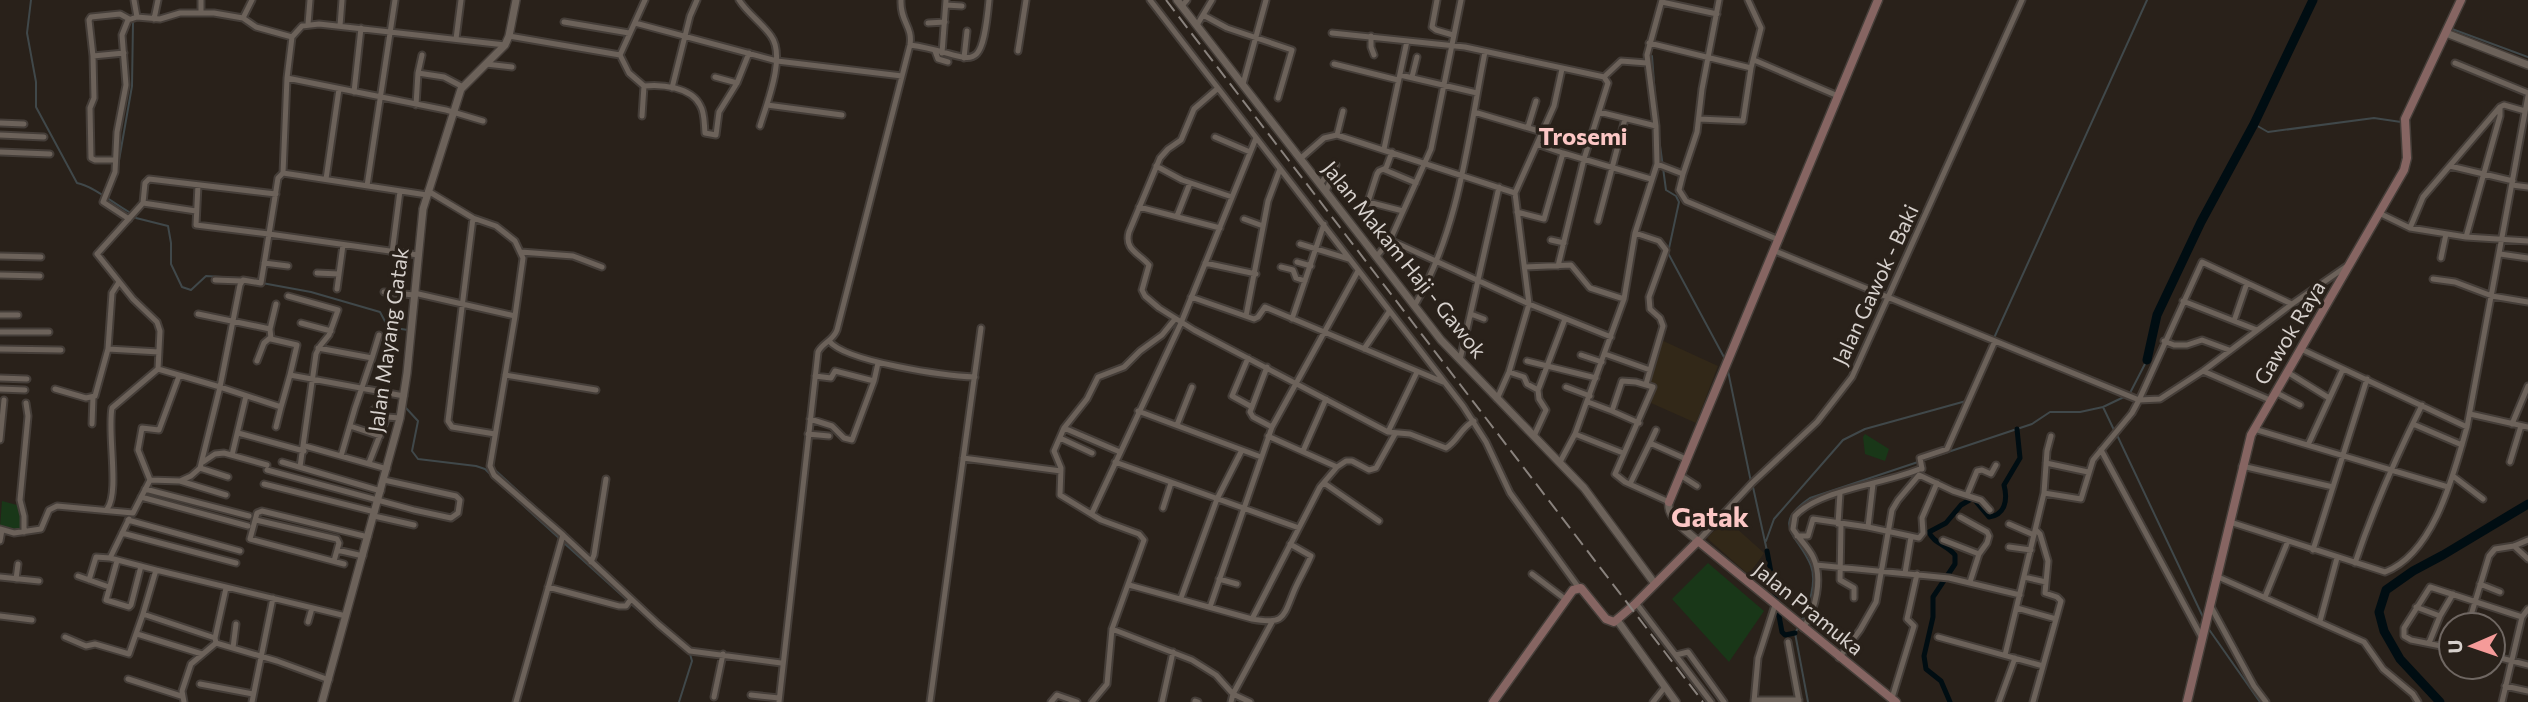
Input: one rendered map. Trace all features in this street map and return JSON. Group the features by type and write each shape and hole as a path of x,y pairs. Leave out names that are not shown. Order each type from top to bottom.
{"main road":[{"path":"1669,502 1878,0"},
{"name":"Gawok Raya","path":"2187,702 2242,466 2254,429 2406,164 2405,119 2461,0"},
{"path":"1493,702 1565,599 1579,588 1607,621 1617,620 1698,541"},
{"name":"Jalan Pramuka","path":"1698,541 1894,700"}],"street":[{"path":"129,219 104,203 115,176 119,122 126,85 122,31 133,18 134,0"},
{"path":"154,19 158,0"},
{"path":"201,0 201,13"},
{"path":"243,18 252,0"},
{"path":"308,24 310,0"},
{"path":"340,26 342,0"},
{"path":"367,186 395,0"},
{"path":"456,39 461,0"},
{"name":"Jalan Mayang Gatak","path":"322,702 400,418 427,193 463,86 505,45 516,0"},
{"path":"645,0 620,55 629,73 647,86 688,92 697,100 703,112 705,133 716,135 719,112 737,83 749,53"},
{"path":"672,88 697,0"},
{"path":"738,0 774,40 777,61 761,126"},
{"path":"751,695 779,700 818,349 836,334 840,322 910,45 911,33 901,13 901,0"},
{"path":"910,45 964,58 973,57 981,50 989,0"},
{"path":"1018,51 1026,0"},
{"path":"1150,0 1474,421 1510,493 1579,588"},
{"path":"1197,26 1212,0"},
{"path":"1243,84 1266,0"},
{"path":"1437,0 1432,27 1453,35"},
{"path":"1376,257 1390,240 1426,163 1434,139 1461,0"},
{"path":"1719,0 1702,89 1696,139 1679,190 1684,199 1779,240"},
{"path":"1699,118 1743,121 1761,25 1748,0"},
{"name":"Jalan Gawok - Baki","path":"1698,541 1752,483 1793,447 1828,410 1858,366 2022,0"},
{"path":"1560,462 1589,399 1611,337 1623,299 1635,233 1651,179 1661,165 1647,63 1649,43 1662,1 1717,14"},
{"name":"Jalan Makam Haji - Gawok","path":"1182,2 1197,26 1441,340 1589,494 1655,584"},
{"path":"948,62 937,59 946,3 962,6"},
{"path":"115,160 91,158 90,108 94,98 90,18 120,14 154,19 180,13 201,13 243,18 256,27 292,37"},
{"path":"1203,15 1227,28 1292,50 1278,98"},
{"path":"565,22 629,33"},
{"path":"928,23 945,22"},
{"path":"635,23 777,61 902,76"},
{"path":"284,173 287,78 292,37 300,27 308,24 340,26 505,45"},
{"path":"354,92 361,28"},
{"path":"2447,30 2528,65"},
{"path":"964,58 967,31"},
{"path":"1332,33 1452,46 1604,76 1621,61 1647,63"},
{"path":"509,36 620,55"},
{"path":"1371,36 1370,47 1374,55"},
{"path":"1384,149 1407,41"},
{"path":"1649,43 1751,68"},
{"path":"1415,305 1437,261 1451,221 1485,52"},
{"path":"93,56 124,53"},
{"path":"416,105 422,55"},
{"path":"1412,78 1417,57"},
{"path":"1754,60 1838,96"},
{"path":"2230,522 2385,572 2410,554 2426,534 2453,476 2467,427 2512,183 2525,129 2528,95 2455,63"},
{"path":"486,64 512,67"},
{"path":"1334,64 1477,93"},
{"path":"1497,399 1509,372 1529,304 1515,193 1553,106 1562,69"},
{"path":"1558,266 1584,159 1612,70"},
{"path":"418,73 444,78 463,86"},
{"path":"1604,76 1608,83"},
{"path":"715,77 737,83"},
{"path":"287,78 483,121"},
{"path":"642,116 647,86"},
{"path":"326,178 339,89"},
{"path":"1217,89 1192,111 1181,140 1164,153 1139,207 1127,240 1130,248 1149,264 1142,292 1178,321 1392,433 1410,434 1446,448 1474,421"},
{"path":"1528,127 1536,101"},
{"path":"2410,228 2421,201 2500,107 2504,105 2526,108"},
{"path":"766,106 842,115"},
{"path":"2466,237 2501,114 2500,107"},
{"path":"1337,135 1343,111"},
{"path":"1474,112 1542,132"},
{"path":"1599,112 1656,126"},
{"path":"1598,221 1625,119"},
{"path":"0,122 24,124"},
{"path":"0,135 44,137"},
{"path":"1300,159 1324,138 1337,135 1515,193"},
{"path":"1215,137 1250,152"},
{"path":"1092,513 1178,321 1191,298 1256,138"},
{"path":"1537,144 1651,179"},
{"path":"0,152 50,154"},
{"path":"1385,170 1392,152"},
{"path":"1517,212 1544,219 1563,153"},
{"path":"1661,165 1684,174"},
{"path":"1156,166 1190,183 1232,197"},
{"path":"2450,166 2528,187"},
{"path":"1321,183 1334,167 1326,192"},
{"path":"1246,316 1272,187 1280,169"},
{"path":"1364,214 1378,171 1385,170 1416,183"},
{"path":"215,279 261,283 278,178 284,173 427,193 473,218 496,226 506,233 521,251 523,263 490,463 494,475 562,538 592,560 629,601 690,651 781,663"},
{"path":"109,509 113,498 110,417 115,403 158,369 160,331 157,322 97,254 142,203 145,183 149,179 276,194"},
{"path":"1177,216 1190,183"},
{"path":"198,185 195,223 198,226 418,256"},
{"path":"1460,360 1499,187"},
{"path":"392,253 400,191"},
{"path":"1368,202 1403,211"},
{"path":"142,203 196,211"},
{"path":"1139,207 1220,228"},
{"path":"2379,213 2410,228 2466,237 2528,240"},
{"path":"473,218 448,423 452,428 495,434"},
{"path":"1244,219 1264,226"},
{"path":"1292,319 1324,224"},
{"path":"1635,233 1659,241 1666,250 1649,298 1650,309 1660,318 1663,326 1646,384"},
{"path":"2441,258 2446,234"},
{"path":"1390,240 1529,304 1611,337"},
{"path":"1551,240 1564,243"},
{"path":"1300,244 1349,259"},
{"path":"337,289 343,245"},
{"path":"521,251 573,256 602,267"},
{"path":"1775,251 2136,399 2160,399 2203,371 2351,263"},
{"path":"2500,254 2528,258"},
{"path":"0,257 41,257"},
{"path":"1297,262 1311,265"},
{"path":"2044,493 2081,499 2093,460 2119,429 2136,399 2202,262 2292,304"},
{"path":"264,263 288,266"},
{"path":"1205,263 1256,274"},
{"path":"1525,267 1572,266 1588,287 1623,299"},
{"path":"1281,267 1293,270 1296,278 1305,281"},
{"path":"1210,607 1272,427 1359,271"},
{"path":"317,273 339,274"},
{"path":"0,275 40,276"},
{"path":"2433,279 2455,282 2492,296 2528,302"},
{"path":"201,465 242,281"},
{"path":"110,417 92,422 93,397 98,389 108,349 111,295 119,282"},
{"path":"2234,321 2247,282"},
{"path":"384,292 414,294 516,316"},
{"path":"288,296 337,309 331,331 318,348 300,467"},
{"path":"1191,298 1256,318 1265,307 1443,382"},
{"path":"2183,301 2257,330"},
{"path":"270,338 276,304"},
{"path":"1364,349 1389,312"},
{"path":"198,314 270,329"},
{"path":"1471,314 1484,319"},
{"path":"0,315 18,315"},
{"path":"1534,436 1546,411 1539,400 1538,390 1565,319"},
{"path":"1092,702 1107,684 1112,629 1144,539 1139,534 1101,520 1060,495 1061,471 1054,453 1064,428 1087,399 1098,377 1124,367 1178,321"},
{"path":"301,323 331,331"},
{"path":"930,702 981,328"},
{"path":"0,331 49,332"},
{"path":"341,456 379,335"},
{"path":"257,360 264,343 270,338"},
{"path":"270,338 298,346 276,427"},
{"path":"2164,341 2172,345 2187,345 2202,340 2230,350"},
{"path":"830,341 834,346 878,363 975,377"},
{"path":"1802,627 1815,607 1816,565 1812,555 1797,536 1793,524 1798,513 1810,504 1840,493 1907,475 1947,449 1995,341"},
{"path":"318,348 372,358"},
{"path":"0,349 61,350"},
{"path":"108,349 159,352"},
{"path":"2301,349 2467,427"},
{"path":"1605,354 1650,370"},
{"path":"1581,355 1602,362"},
{"path":"1248,358 1232,396 1252,407"},
{"path":"1527,361 1548,364 1596,378"},
{"path":"810,419 832,426 844,438 852,440 878,363"},
{"path":"1267,367 1251,416 1272,427"},
{"path":"158,369 281,407"},
{"path":"2308,445 2343,369"},
{"path":"816,376 831,378 835,371 874,381"},
{"path":"2203,371 2300,405"},
{"path":"1252,619 1315,495 1337,467 1349,460 1370,470 1374,469 1417,372"},
{"path":"1509,372 1524,377 1527,384 1538,390"},
{"path":"2287,372 2329,398"},
{"path":"150,481 138,450 142,428 157,432 159,430 175,375"},
{"path":"290,375 404,396"},
{"path":"505,375 596,390"},
{"path":"0,378 27,379"},
{"path":"2313,550 2367,379"},
{"path":"1612,411 1622,381 1646,384 1654,388 1615,474 1669,502 1668,510 1672,517 1698,541"},
{"path":"2512,424 2528,386"},
{"path":"1177,425 1192,387"},
{"path":"1566,387 1639,422"},
{"path":"55,388 86,398 93,397"},
{"path":"0,389 25,390"},
{"path":"372,411 383,392"},
{"path":"232,455 246,396"},
{"path":"0,440 4,400"},
{"path":"1303,451 1326,400"},
{"path":"24,532 20,500 28,416 26,403"},
{"path":"2355,564 2371,515 2422,405"},
{"path":"1138,411 1261,457"},
{"path":"2470,414 2528,428"},
{"path":"369,463 387,417 400,418"},
{"path":"2413,424 2462,445"},
{"path":"350,426 380,436"},
{"path":"2510,463 2521,426"},
{"path":"1064,428 1120,452"},
{"path":"2254,429 2448,487"},
{"path":"1630,484 1656,430"},
{"path":"238,433 387,469"},
{"path":"1575,433 1623,453"},
{"path":"808,434 829,436"},
{"path":"1269,436 1337,467"},
{"path":"2005,655 2044,493 2051,436"},
{"path":"1060,438 1092,453"},
{"path":"1650,443 1686,459"},
{"path":"1181,598 1217,499 1242,450"},
{"path":"2101,450 2202,633"},
{"path":"180,481 191,476 217,453 232,455 267,468 414,510 451,517 455,516 459,509 460,500 456,496 384,480"},
{"path":"963,458 1061,471"},
{"path":"282,462 381,491"},
{"path":"1115,462 1299,528"},
{"path":"2046,463 2088,472"},
{"path":"201,465 228,477"},
{"path":"1967,495 1978,471 1991,474 1996,465"},
{"path":"2242,466 2333,487"},
{"path":"1921,467 1937,483 1981,500 1990,510"},
{"path":"1839,658 1872,612 1883,570 1892,510 1921,467"},
{"path":"1680,475 1697,486"},
{"path":"2453,476 2483,499"},
{"path":"592,560 606,479"},
{"path":"150,481 180,481 226,495"},
{"path":"110,558 150,481"},
{"path":"1163,508 1171,483"},
{"path":"1324,483 1379,521"},
{"path":"1797,536 1808,536 1813,519 1888,530 1916,539 1921,536 1922,518 1937,483"},
{"path":"264,484 414,525"},
{"path":"1868,527 1873,484"},
{"path":"145,489 249,516"},
{"path":"1840,493 1840,580 1854,588 1854,598"},
{"path":"141,497 248,526"},
{"path":"0,541 1,529 11,533 41,528 49,510 57,506 133,513"},
{"path":"344,564 250,540 258,512 262,510 368,537"},
{"path":"1960,517 1989,533 1970,582"},
{"path":"128,520 240,551"},
{"path":"256,520 337,539 339,541 334,561"},
{"path":"2008,524 2040,534 2048,561 2045,593 2061,601 2033,702"},
{"path":"122,533 236,563"},
{"path":"1905,573 1911,537"},
{"path":"516,702 562,538"},
{"path":"1943,540 1979,554"},
{"path":"2473,611 2484,568 2495,548 2514,546 2528,540"},
{"path":"2265,597 2288,541"},
{"path":"1231,702 1272,622 1285,614 1311,557 1290,544"},
{"path":"2514,546 2528,559"},
{"path":"2009,547 2031,550"},
{"path":"337,550 363,556"},
{"path":"89,580 96,556 346,616"},
{"path":"2320,621 2337,558"},
{"path":"117,561 107,601 130,607 141,566"},
{"path":"16,579 18,564"},
{"path":"1816,565 1949,578 2020,595"},
{"path":"65,637 86,646 95,644 131,653 156,570"},
{"path":"1894,700 1914,626 1907,619 1917,574"},
{"path":"1532,575 1565,599"},
{"path":"78,576 109,587"},
{"path":"2216,576 2365,643 2383,669 2413,694 2418,702"},
{"path":"0,577 39,581"},
{"path":"2024,578 2046,582"},
{"path":"1219,579 1237,584"},
{"path":"2480,584 2500,592"},
{"path":"1129,585 1252,619 1272,622"},
{"path":"128,679 183,699 191,664 215,640 226,587"},
{"path":"548,587 619,606 629,601"},
{"path":"2437,645 2404,636 2404,628 2430,587 2522,618"},
{"path":"2443,611 2453,594"},
{"path":"252,702 273,598"},
{"path":"1636,603 1711,702"},
{"path":"2209,604 2254,686 2266,702"},
{"path":"1777,606 1758,659 1754,701 1799,701 1788,642"},
{"path":"2416,607 2437,615"},
{"path":"308,622 312,608"},
{"path":"2017,608 2056,619"},
{"path":"2502,702 2522,618 2528,610"},
{"path":"143,614 328,680"},
{"path":"0,616 32,620"},
{"path":"1617,620 1676,702"},
{"path":"2429,643 2437,623"},
{"path":"233,648 236,624"},
{"path":"1112,629 1173,652 1210,671 1233,694 1250,702"},
{"path":"137,634 202,654"},
{"path":"1938,637 2043,666"},
{"path":"1162,702 1173,652"},
{"path":"1676,655 1688,652 1721,701"},
{"path":"714,697 723,654"},
{"path":"1999,702 2015,658"},
{"path":"2507,659 2528,665"},
{"path":"200,684 253,694"},
{"path":"2505,686 2528,691"},
{"path":"1653,702 1665,687"},
{"path":"1051,702 1058,695 1077,702"}],"shaded area":[{"path":"1659,339 1718,366 1696,423 1651,403 1656,385 1648,380"},
{"path":"1726,519 1764,553 1749,575 1707,538"}],"green space":[{"path":"1865,434 1889,449 1885,461 1865,454"},
{"path":"2,501 17,505 21,514 20,530 0,527"},
{"path":"1708,563 1764,611 1729,662 1672,599"}],"waterway":[{"path":"31,0 27,33 36,82 36,107 77,183 96,191 129,212"},
{"path":"1994,338 2147,0"},
{"path":"2147,360 2157,315 2201,222 2254,124 2313,0"},
{"path":"118,166 132,86 133,22"},
{"path":"2452,29 2528,57"},
{"path":"1652,56 1656,109"},
{"path":"2254,124 2268,132 2374,118 2402,120"},
{"path":"1659,138 1666,190 1676,196 1679,202 1668,253 1725,359"},
{"path":"110,192 115,178"},
{"path":"136,218 168,226 171,264 182,287 191,290 206,276 239,278"},
{"path":"262,283 311,292 380,312 388,327 408,330"},
{"path":"2130,393 2147,360"},
{"path":"1728,371 1751,482"},
{"path":"1924,460 2032,424 2050,412 2080,412 2103,407 2126,396"},
{"path":"1766,541 1774,519 1843,440 1865,429 1966,401"},
{"path":"2103,407 2114,430"},
{"path":"406,408 418,421 412,451 418,459 476,466 485,469 493,477"},
{"path":"1950,702 1941,681 1926,669 1924,656 1933,617 1933,597 1955,564 1955,555 1929,532 1946,523 1961,505 1973,498 1989,517 2002,510 2006,496 2004,485 2020,458 2017,429"},
{"path":"2117,435 2203,617"},
{"path":"1802,620 1811,594 1813,572 1791,531 1791,516 1810,498 1918,462"},
{"path":"495,470 597,563"},
{"path":"502,486 560,539"},
{"path":"1753,487 1767,551"},
{"path":"2440,702 2400,659 2384,631 2379,612 2386,590 2413,571 2528,504"},
{"path":"564,543 627,600"},
{"path":"1767,551 1782,632 1785,635 1795,633"},
{"path":"631,604 683,648"},
{"path":"1798,628 1795,633 1808,702"},
{"path":"2208,628 2260,702"},
{"path":"679,702 692,661 690,654"}],"railway":[{"path":"1166,0 1703,702"}],"district":[{"name":"Trosemi","path":"1583,137"},
{"name":"Gatak","path":"1710,517"}]}
